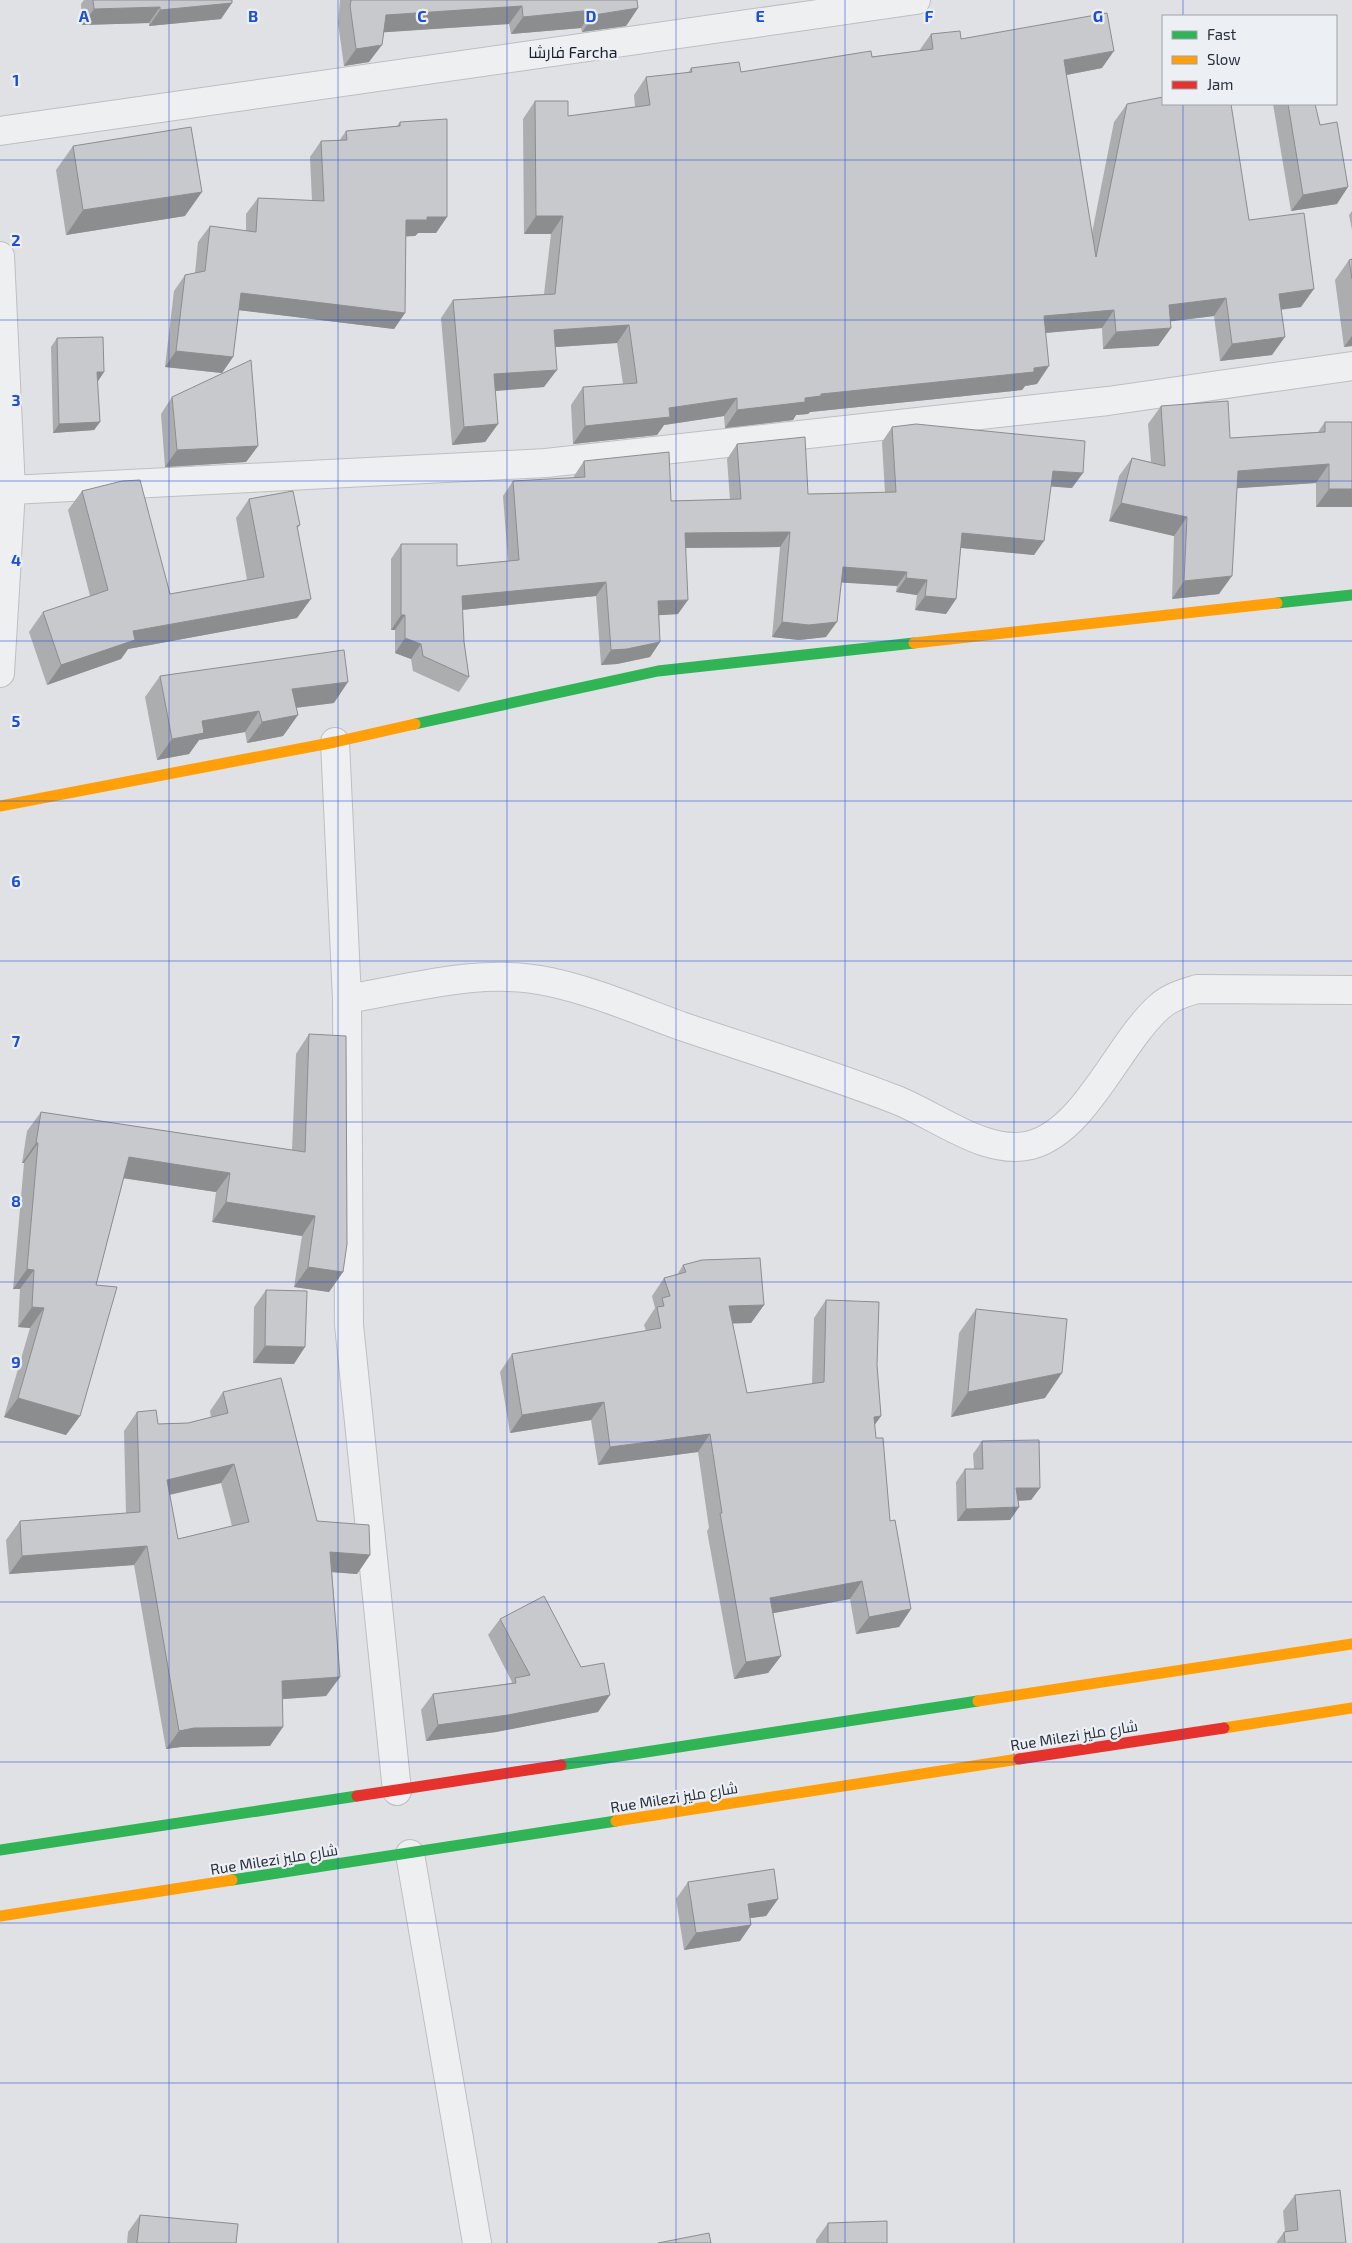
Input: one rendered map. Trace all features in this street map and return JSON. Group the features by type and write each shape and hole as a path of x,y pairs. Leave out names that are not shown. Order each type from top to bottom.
{"street":[{"path":"0,132 916,0"},
{"path":"0,256 12,490 0,674"},
{"path":"12,490 546,463 1108,401 1352,366"},
{"path":"0,806 334,742 658,671 1352,595"},
{"path":"334,742 347,999 349,1325 397,1791"},
{"path":"347,999 483,976 549,982 837,1078 897,1100 963,1132 998,1146 1014,1148 1032,1144 1046,1138 1078,1115 1130,1039 1160,1006 1177,996 1197,989 1352,990"},
{"path":"0,1850 1352,1644"},
{"name":"Rue Milezi شارع مليز","path":"0,1916 1352,1708"},
{"path":"410,1854 477,2243"}],"building":[{"path":"93,0 232,0 232,3 160,10 160,7 94,9"},
{"path":"351,0 637,0 638,8 594,15 593,10 523,17 522,6 386,15 382,45 356,49 350,6"},
{"path":"1107,13 1114,51 1064,60 1096,257 1127,104 1162,97 1162,105 1231,105 1249,220 1304,213 1314,289 1279,294 1285,337 1232,344 1226,298 1169,305 1171,328 1116,332 1114,310 1044,316 1049,366 1034,368 1034,372 821,394 821,396 805,398 805,402 737,410 737,398 669,408 670,417 585,426 583,387 637,383 629,325 554,330 557,370 494,374 498,424 464,427 453,300 555,294 563,216 536,216 535,101 568,101 568,116 650,105 646,77 692,72 691,68 739,62 741,72 871,51 872,57 933,49 931,34 960,31 961,39"},
{"path":"1288,105 1315,105 1320,125 1337,122 1348,187 1303,195"},
{"path":"447,119 447,217 427,217 427,220 406,220 405,313 241,293 233,357 176,351 185,275 205,271 210,226 256,232 258,198 324,201 321,141 347,140 346,131 400,126 400,122"},
{"path":"191,127 202,192 83,210 73,146"},
{"path":"1352,259 1352,279 1349,260"},
{"path":"103,337 104,372 97,372 100,422 59,424 57,338"},
{"path":"251,360 258,446 177,450 172,397"},
{"path":"1228,401 1230,438 1325,432 1325,422 1352,422 1352,489 1329,489 1329,464 1238,471 1232,576 1184,581 1187,517 1121,503 1132,458 1165,466 1161,406"},
{"path":"916,424 1085,441 1083,473 1053,471 1044,541 962,533 956,599 925,596 927,580 906,578 907,572 843,567 837,622 809,625 782,622 790,532 685,533 688,600 658,601 660,642 627,649 611,650 606,582 462,596 464,642 469,677 423,656 421,644 405,638 405,615 401,615 401,544 457,544 457,566 519,560 513,481 585,477 584,461 669,452 671,501 741,499 737,444 805,437 808,494 896,492 892,427"},
{"path":"140,480 170,594 264,577 249,499 293,491 300,525 297,526 311,599 133,631 135,640 61,665 43,612 108,590 82,491 122,481"},
{"path":"344,650 348,682 292,689 298,715 262,722 259,711 202,721 204,733 172,739 160,676"},
{"path":"309,1034 346,1036 347,1244 343,1272 308,1267 315,1216 226,1202 230,1173 129,1157 96,1285 117,1287 80,1416 18,1398 44,1308 32,1307 34,1270 27,1269 38,1143 36,1143 41,1112 305,1152"},
{"path":"760,1258 764,1305 729,1306 747,1393 824,1382 826,1300 879,1302 877,1365 881,1416 874,1417 876,1438 883,1438 890,1521 895,1520 911,1609 869,1617 862,1581 770,1598 781,1656 746,1662 720,1513 722,1513 710,1434 610,1447 604,1402 522,1415 512,1354 661,1328 657,1307 664,1306 662,1298 670,1296 664,1278 686,1272 683,1265 702,1260"},
{"path":"266,1290 307,1291 305,1347 265,1346"},
{"path":"976,1309 1067,1319 1062,1373 968,1392"},
{"path":"281,1378 317,1521 369,1525 370,1555 330,1552 340,1677 282,1681 283,1727 194,1728 179,1731 147,1546 22,1556 20,1521 140,1512 137,1412 156,1410 158,1424 188,1423 228,1413 223,1392","holes":["234,1464 249,1522 178,1539 167,1480"]},
{"path":"1039,1440 1040,1488 1016,1488 1019,1507 966,1509 965,1469 983,1469 982,1441"},
{"path":"544,1596 581,1667 604,1663 610,1695 508,1715 438,1725 433,1694 516,1683 515,1678 530,1675 500,1619"},
{"path":"774,1869 778,1899 748,1904 751,1925 696,1933 688,1882"},
{"path":"1340,2190 1346,2243 1285,2243 1284,2232 1298,2230 1295,2195"},
{"path":"140,2215 238,2224 236,2243 137,2243"},
{"path":"887,2221 887,2243 828,2243 828,2223"},
{"path":"709,2233 711,2243 658,2243"}],"traffic: fast":[{"path":"1277,603 1352,595"},
{"path":"415,724 658,671 914,643"},
{"path":"561,1765 978,1701"},
{"path":"0,1850 357,1796"},
{"path":"232,1880 616,1821"}],"traffic: slow":[{"path":"914,643 1277,603"},
{"path":"0,806 335,742 415,724"},
{"path":"978,1701 1352,1644"},
{"path":"1224,1728 1352,1708"},
{"path":"616,1821 1019,1759"},
{"path":"0,1916 232,1880"}],"traffic: jam":[{"path":"1019,1759 1224,1728"},
{"path":"357,1796 561,1765"}],"district":[{"name":"فارشا Farcha","path":"573,51"}]}
